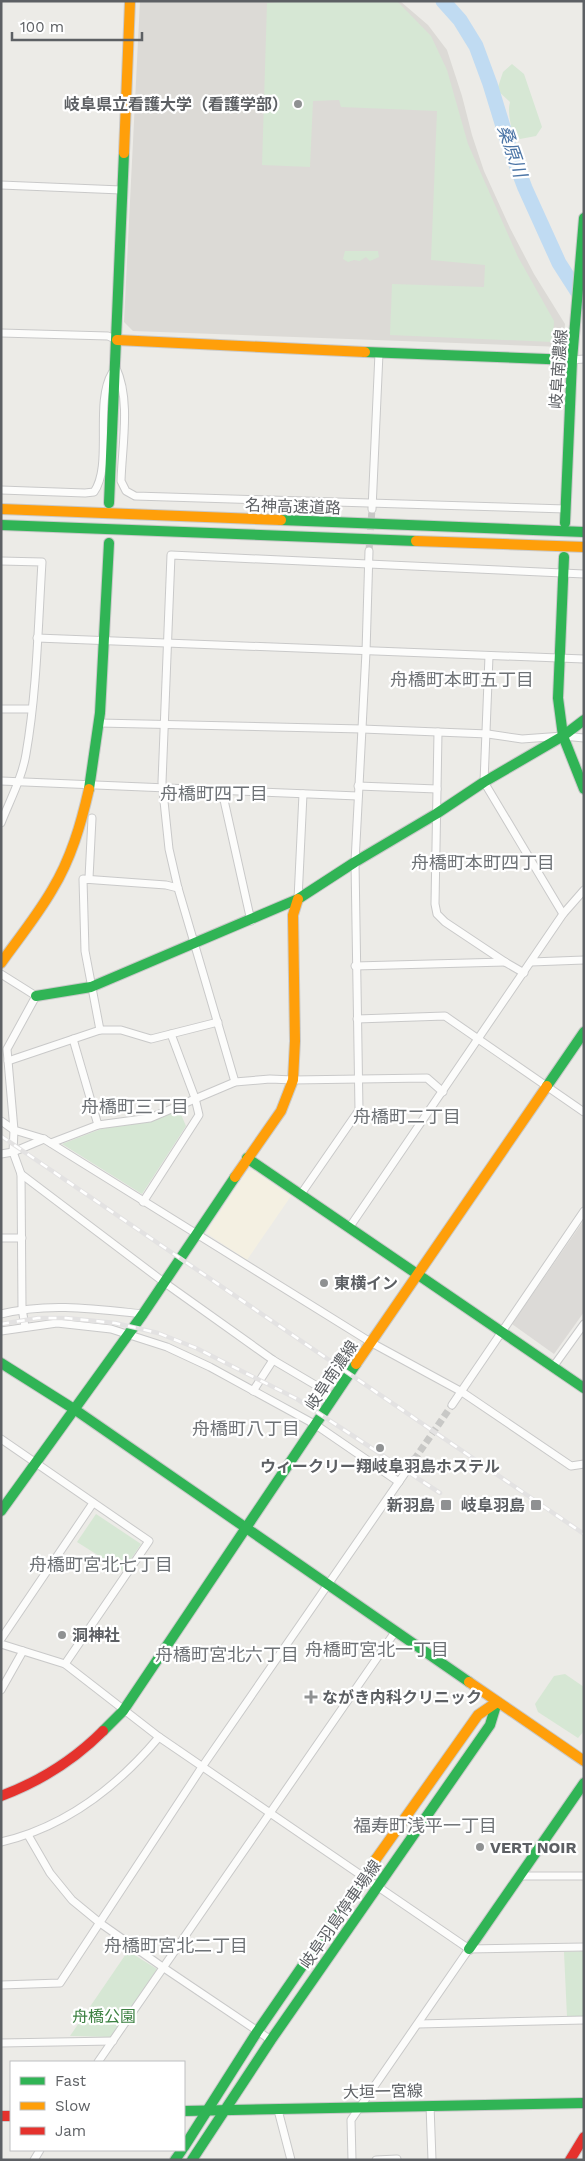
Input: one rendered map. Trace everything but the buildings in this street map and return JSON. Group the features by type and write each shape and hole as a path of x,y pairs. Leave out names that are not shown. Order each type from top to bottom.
{"main road":[{"path":"109,503 130,1"},
{"name":"岐阜南濃線","path":"566,523 572,360 584,218"},
{"path":"117,340 572,360"},
{"name":"名神高速道路","path":"1,509 584,532"},
{"name":"名神高速道路","path":"1,525 584,547"},
{"path":"1,963 22,931 43,906 59,877 80,826 91,786 99,723 109,544"},
{"path":"564,557 558,698 564,736 584,789"},
{"path":"36,996 91,987 298,900 355,862 436,814 484,782 564,736 584,720"},
{"path":"1,1511 165,1283 247,1158 281,1111 292,1080 295,1041 292,915 298,900"},
{"name":"岐阜南濃線","path":"1,1796 28,1786 64,1767 96,1741 123,1711 331,1400 584,1032"},
{"path":"247,1158 584,1388"},
{"path":"1,1363 74,1410 247,1528 584,1761"},
{"name":"岐阜羽島停車場線","path":"185,2145 209,2111 216,2096 257,2031 478,1715 497,1702"},
{"name":"岐阜羽島停車場線","path":"192,2160 271,2040 490,1725 497,1702"},
{"path":"469,1949 584,1783"},
{"name":"大垣一宮線","path":"185,2111 584,2103"},
{"path":"570,2160 584,2137"}],"street":[{"path":"1,185 121,190"},
{"path":"1,333 108,336 117,340"},
{"path":"372,506 379,353"},
{"path":"572,360 584,359"},
{"path":"1,490 94,492 101,478 106,392 110,377 116,367"},
{"path":"116,367 122,380 124,394 121,482 126,491 136,496 372,506 566,509"},
{"path":"301,1194 359,1110 355,966 355,862 370,564 369,551"},
{"path":"235,1082 196,942 178,888 169,849 162,789 171,555 584,574"},
{"path":"1,561 42,562 26,755 18,782 1,823"},
{"path":"37,638 584,659"},
{"path":"489,656 488,734 484,782 563,914"},
{"path":"1,709 31,709"},
{"path":"99,723 155,726 164,723 362,729 488,734 522,739 564,736 584,738"},
{"path":"438,732 435,904 438,914 445,922 504,962 524,973"},
{"path":"1,781 358,796"},
{"path":"358,786 437,789"},
{"path":"222,791 251,920"},
{"path":"298,900 303,794"},
{"path":"89,878 92,818"},
{"path":"100,1030 86,951 82,879 166,885 178,888"},
{"path":"349,1228 563,914 584,890"},
{"path":"531,962 584,960"},
{"path":"355,966 504,962"},
{"path":"1,974 36,996 7,1049 14,1130 5,1153"},
{"path":"357,1019 445,1016 584,1112"},
{"path":"8,1061 100,1030 121,1030 151,1039 218,1022"},
{"path":"143,1202 199,1115 195,1098 171,1034"},
{"path":"73,1039 98,1125"},
{"path":"51,1143 98,1125 150,1118 235,1082 270,1079 359,1080 427,1078 443,1092"},
{"path":"1,1121 14,1130 51,1143 372,1343 462,1392 571,1466 584,1464"},
{"path":"5,1153 44,1139"},
{"path":"5,1153 21,1174 165,1283 273,1360 317,1386 331,1400"},
{"path":"21,1174 22,1308 25,1327"},
{"path":"452,1405 584,1211"},
{"path":"1,1238 22,1238"},
{"path":"1,1314 22,1308 84,1307 143,1314"},
{"path":"1,1331 57,1323 111,1329 167,1348 210,1367 316,1425 400,1482"},
{"path":"553,1367 584,1324"},
{"path":"253,1390 273,1360"},
{"path":"1,1439 149,1541 65,1664"},
{"path":"1,1985 60,1983 202,1767 414,1460"},
{"path":"1,1639 93,1503"},
{"path":"99,2061 396,1632"},
{"path":"1,1644 65,1664 123,1711 159,1737 469,1949 584,1947"},
{"path":"1,1690 23,1651"},
{"path":"1,1842 28,1835 76,1812 96,1799 141,1758 159,1737"},
{"path":"28,1835 50,1873 72,1900 100,1923 271,2040"},
{"path":"519,1876 584,1876"},
{"path":"352,2160 351,2120 469,1949"},
{"path":"418,2024 584,2020"},
{"path":"1,2043 113,2041"},
{"path":"430,2105 432,2160"},
{"path":"278,2110 291,2160"},
{"path":"376,2160 397,2159"}],"shaded area":[{"path":"140,1 400,1 428,25 447,50 484,171 510,228 534,274 565,324 563,347 133,331 124,322"},
{"path":"253,1170 291,1196 247,1260 206,1233 247,1171"},
{"path":"584,1220 584,1312 554,1354 512,1324"}],"green space":[{"path":"290,1 397,1 431,36 447,70 468,144 518,257 554,321 553,342 390,335 392,284 484,287 485,265 431,260 437,111 341,107 339,100 313,101 310,167 262,165 267,3"},
{"path":"512,64 524,74 542,127 536,136 520,139 512,133 509,114 510,102 497,90 503,72"},
{"path":"345,251 378,251 379,257 370,261 366,257 360,261 348,262 343,259"},
{"path":"179,1110 186,1126 142,1194 62,1144 101,1129 152,1120"},
{"path":"96,1514 141,1544 123,1571 77,1542"},
{"path":"565,1674 584,1687 584,1731 578,1738 538,1712 535,1704 554,1676"},
{"name":"舟橋公園","path":"128,1951 157,1969 111,2037 70,2036"},
{"path":"584,1951 584,2016 567,2017 564,1952"}],"waterway":[{"name":"桑原川","path":"443,1 460,20 476,46 525,188 559,263 584,302"}],"tunnel":[{"path":"369,551 372,509"},
{"path":"414,1460 452,1405"}],"railway":[{"path":"1,1136 584,1534"},
{"path":"1,1324 38,1318 66,1318 115,1323 158,1333 196,1348 297,1399 440,1493"}],"traffic: fast":[{"path":"109,503 124,153"},
{"path":"565,523 572,360 584,218"},
{"path":"365,352 572,360"},
{"path":"281,520 584,532"},
{"path":"1,525 416,541"},
{"path":"89,789 100,713 109,543"},
{"path":"564,557 558,698 563,736 584,789"},
{"path":"36,996 91,987 298,899 355,862 436,814 484,782 563,736 584,720"},
{"path":"547,1086 584,1032"},
{"path":"247,1158 584,1388"},
{"path":"1,1511 143,1314 235,1177"},
{"path":"1,1363 74,1409 469,1682"},
{"path":"103,1731 123,1711 356,1364"},
{"path":"192,2160 271,2040 490,1725 497,1702"},
{"path":"469,1949 584,1783"},
{"path":"185,2145 257,2032 376,1859"},
{"path":"185,2111 584,2103"},
{"path":"175,2160 181,2151"}],"traffic: slow":[{"path":"124,153 130,1"},
{"path":"117,340 365,352"},
{"path":"1,509 281,520"},
{"path":"416,541 584,547"},
{"path":"1,963 40,909 59,878 75,841 89,789"},
{"path":"235,1177 281,1111 293,1080 295,1041 293,915 298,899"},
{"path":"356,1364 547,1086"},
{"path":"469,1682 584,1761"},
{"path":"376,1859 478,1715 497,1702"}],"traffic: jam":[{"path":"1,1796 30,1784 56,1769 80,1752 103,1731"},
{"path":"1,2116 10,2116"},
{"path":"570,2160 584,2137"}],"place":[{"name":"岐阜県立看護大学（看護学部）","path":"298,104"},
{"name":"東横イン","path":"324,1283"},
{"name":"ウィークリー翔岐阜羽島ホステル","path":"380,1448"},
{"name":"新羽島","path":"446,1505"},
{"name":"岐阜羽島","path":"536,1505"},
{"name":"洞神社","path":"62,1635"},
{"name":"ながき内科クリニック","path":"311,1697"},
{"name":"VERT NOIR","path":"480,1847"}],"district":[{"name":"舟橋町本町五丁目","path":"462,680"},
{"name":"舟橋町四丁目","path":"214,794"},
{"name":"舟橋町本町四丁目","path":"483,863"},
{"name":"舟橋町三丁目","path":"135,1107"},
{"name":"舟橋町二丁目","path":"407,1117"},
{"name":"舟橋町八丁目","path":"246,1429"},
{"name":"舟橋町宮北七丁目","path":"101,1565"},
{"name":"舟橋町宮北一丁目","path":"377,1650"},
{"name":"舟橋町宮北六丁目","path":"227,1655"},
{"name":"福寿町浅平一丁目","path":"425,1826"},
{"name":"舟橋町宮北二丁目","path":"176,1946"}]}
